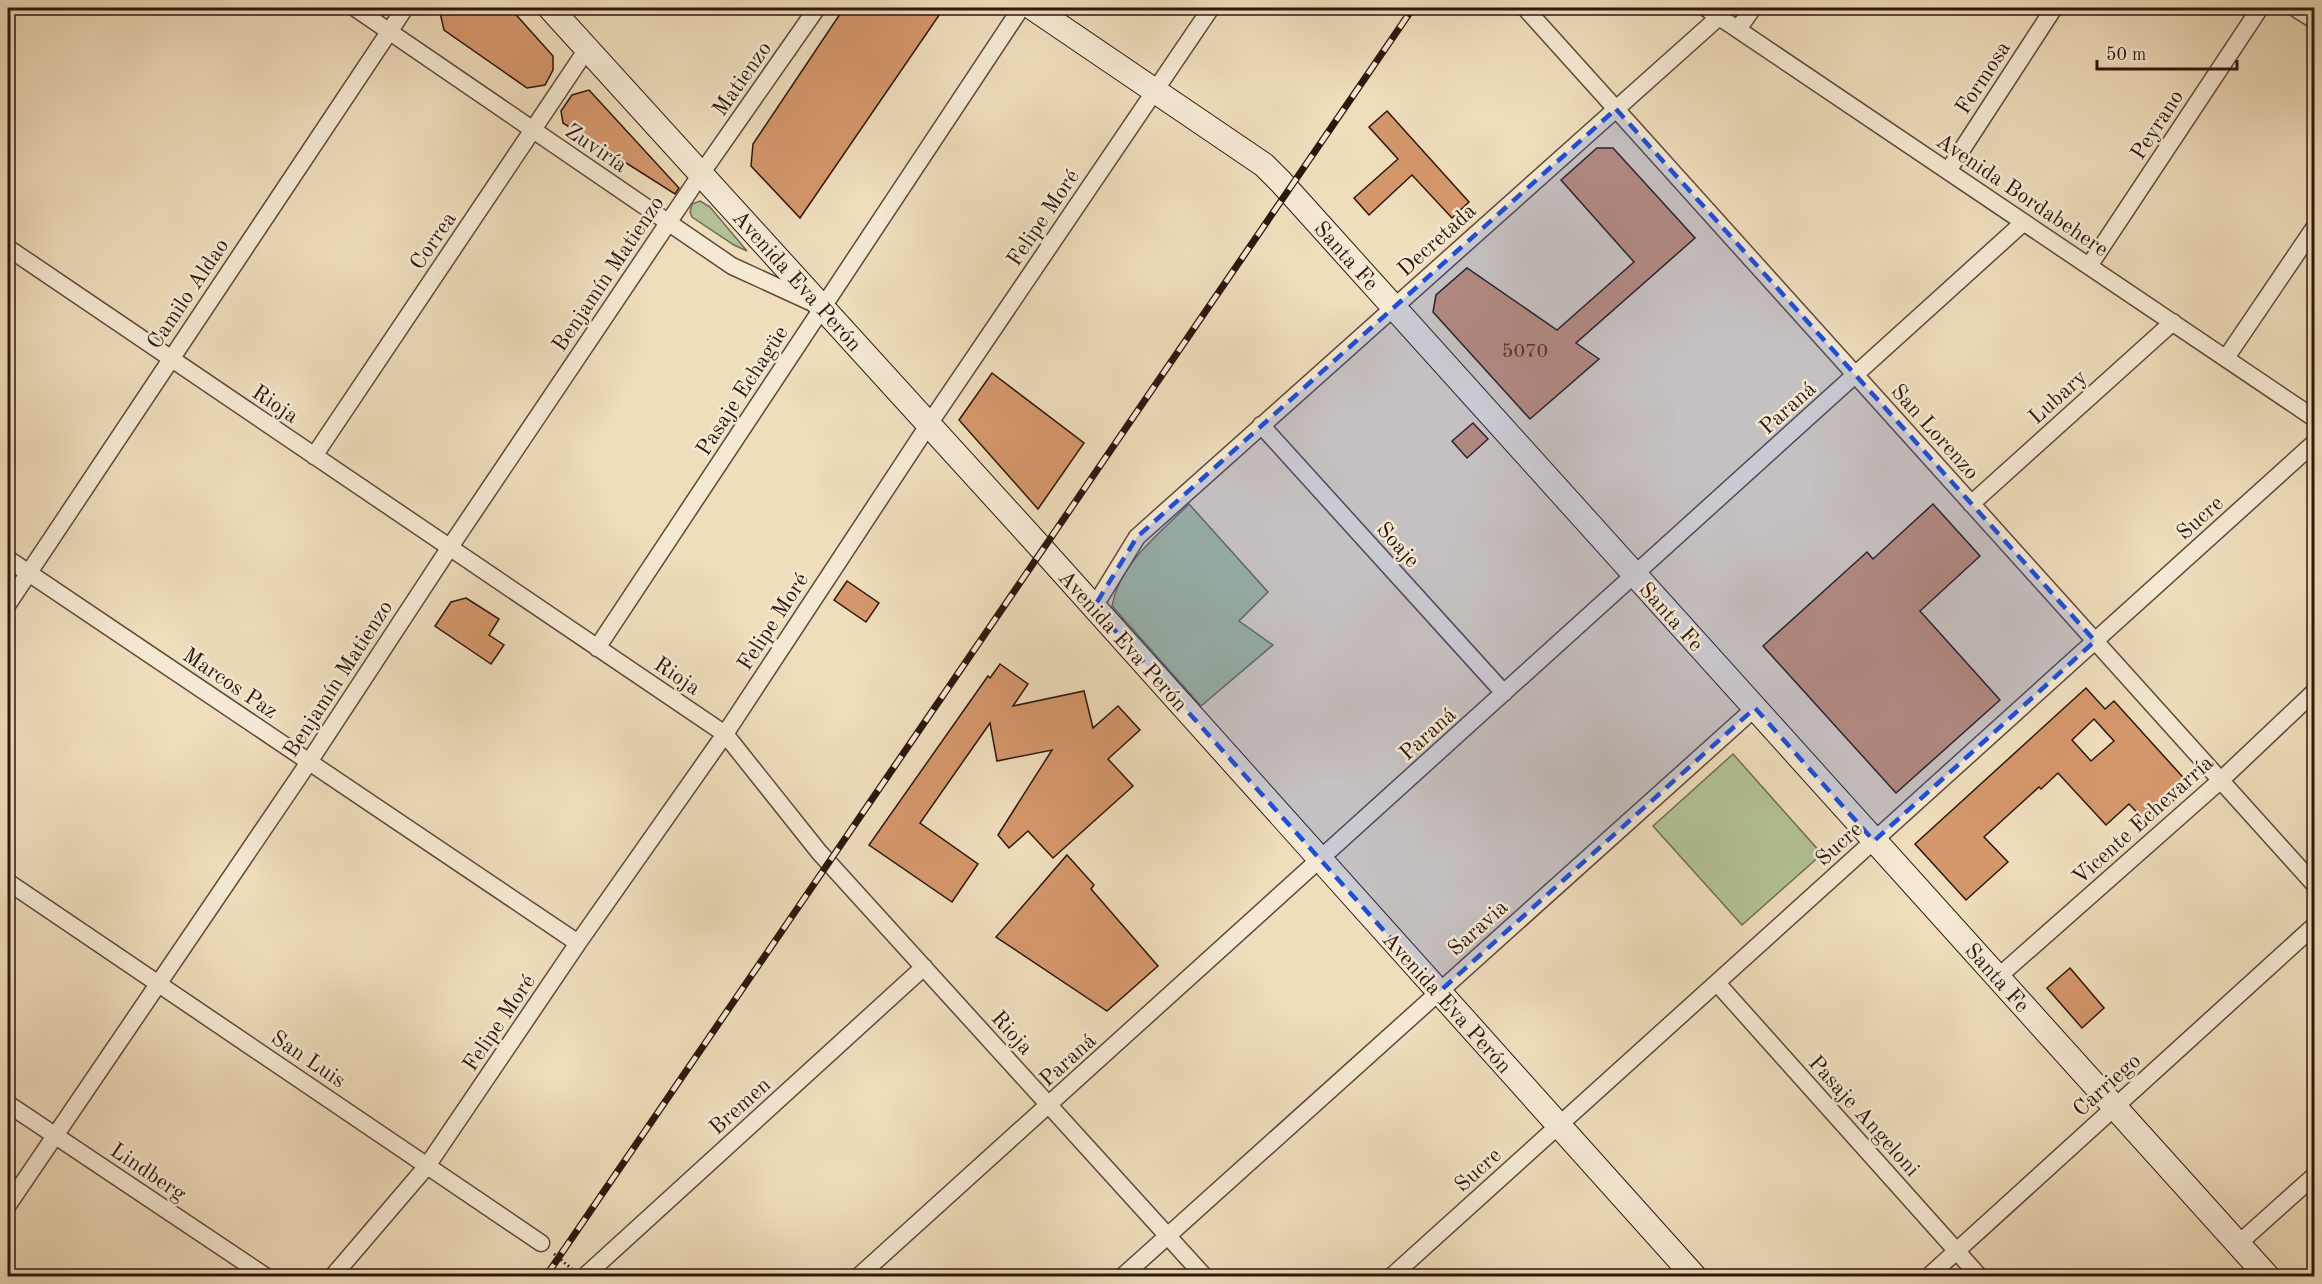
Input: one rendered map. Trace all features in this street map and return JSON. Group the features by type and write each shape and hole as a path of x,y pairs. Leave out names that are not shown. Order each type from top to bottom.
{"main road":[{"name":"Avenida Eva Perón","path":"550,8 929,424 1694,1276"},
{"name":"Santa Fe","path":"1033,8 1264,165 2267,1276"}],"street":[{"name":"Zuviría","path":"355,8 732,266 822,307"},
{"name":"Camilo Aldao","path":"8,604 405,8"},
{"name":"Matienzo","path":"701,174 817,8"},
{"name":"Pasaje Echagüe","path":"597,648 1021,8"},
{"name":"Felipe Moré","path":"333,1276 427,1166 578,943 725,734 929,424 1211,8"},
{"name":"San Lorenzo","path":"1525,8 2314,884"},
{"path":"1738,29 1753,8"},
{"name":"Formosa","path":"1948,171 2054,8"},
{"name":"Peyrano","path":"2089,266 2260,8"},
{"path":"2295,8 2314,20"},
{"name":"Decretada","path":"1094,607 1137,537 1616,109 1713,12"},
{"name":"Avenida Bordabehere","path":"1713,12 2314,418"},
{"name":"Correa","path":"314,456 587,49"},
{"name":"Benjamín Matienzo","path":"8,1205 309,762 450,547 701,174"},
{"name":"Paraná","path":"860,1276 2024,222"},
{"path":"2226,358 2314,228"},
{"name":"Rioja","path":"8,248 725,734 819,852 1204,1276"},
{"name":"Lubary","path":"1971,504 2173,322"},
{"name":"Soaje","path":"1261,425 1504,693"},
{"name":"Sucre","path":"1392,1276 2314,443"},
{"name":"Marcos Paz","path":"8,559 578,943"},
{"name":"Vicente Echevarría","path":"1998,977 2221,780 2314,692"},
{"name":"Saravia","path":"1123,1276 1755,708"},
{"name":"San Luis","path":"8,882 541,1243"},
{"name":"Carriego","path":"1929,1276 2314,926"},
{"name":"Bremen","path":"579,1273 924,967"},
{"name":"Pasaje Angeloni","path":"1717,983 1979,1276"},
{"name":"Lindberg","path":"8,1104 265,1276"},
{"path":"2238,1244 2314,1176"}],"path":[{"path":"541,1243 579,1273"}],"highlighted area":[{"path":"1616,109 2095,641 1874,841 1755,708 1439,992 1094,607 1137,537"}],"green space":[{"path":"700,201 710,207 747,251 692,217 690,212 692,204"},
{"path":"1189,504 1268,592 1239,621 1273,645 1201,706 1112,606 1116,591 1132,563 1142,550"},
{"path":"1733,754 1822,854 1742,925 1653,826"}],"building":[{"path":"439,8 510,8 553,56 553,70 545,85 527,88 444,30"},
{"path":"844,8 944,8 800,218 751,166 753,144"},
{"path":"589,90 679,188 675,194 563,123 561,111 572,95"},
{"path":"1387,111 1469,202 1452,218 1412,175 1369,215 1354,198 1398,159 1369,127"},
{"path":"1597,148 1613,148 1695,238 1576,343 1599,359 1530,419 1433,312 1436,295 1467,268 1557,330 1634,262 1561,180"},
{"path":"992,373 1084,443 1038,509 959,420"},
{"path":"1473,423 1488,439 1467,458 1452,441"},
{"path":"1933,504 1980,556 1920,611 2000,700 1896,793 1763,646 1867,552 1873,559"},
{"path":"847,581 879,603 866,622 834,600"},
{"path":"466,598 499,619 489,635 504,645 491,664 435,626 451,602"},
{"path":"1000,664 1028,684 1013,706 1084,691 1093,728 1118,706 1140,730 1108,759 1133,786 1053,858 1028,831 1009,848 998,835 1052,750 997,761 990,723 920,823 978,864 952,902 869,845 988,676 990,678"},
{"path":"2086,688 2105,709 2114,701 2190,785 2148,824 2129,804 2106,825 2058,773 2041,789 2039,787 1984,837 2008,862 1966,900 1915,844","holes":["2094,719 2114,741 2091,761 2072,740"]},
{"path":"1067,855 1094,885 1091,889 1158,966 1107,1011 996,937"},
{"path":"2070,968 2104,1008 2082,1028 2047,988"}],"railway":[{"path":"546,1276 1413,8"}]}
